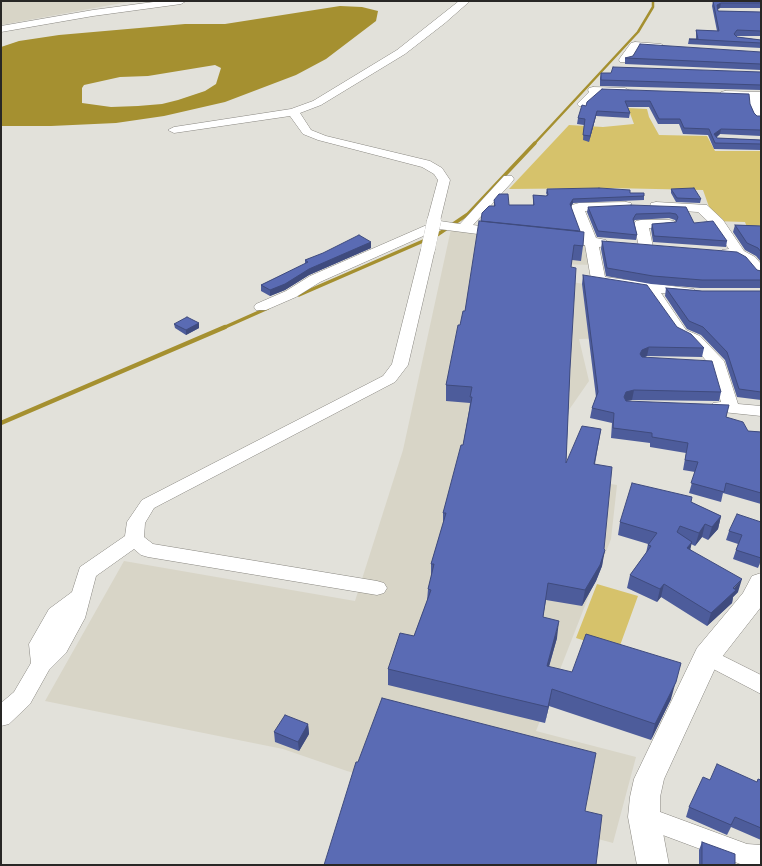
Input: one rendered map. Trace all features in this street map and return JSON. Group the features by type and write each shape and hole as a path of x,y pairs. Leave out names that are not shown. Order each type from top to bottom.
{"main road":[{"path":"653,865 644,817 645,797 649,778 707,656 758,595"}],"street":[{"path":"1,29 149,3 181,1"},
{"path":"174,130 293,112 317,102 401,52 442,21 465,1"},
{"path":"624,66 635,45 669,47"},
{"path":"583,104 596,90 635,91"},
{"path":"716,94 757,95 756,109 760,118"},
{"path":"1,717 22,698 42,664 59,648 75,618 87,572 134,539 136,522 148,504 389,379 400,365 428,249 439,223 444,180 438,171 426,164 322,138 307,132 293,112"},
{"path":"460,228 508,179"},
{"path":"700,293 651,289 599,281 591,242 578,207 642,206 702,208 718,223 739,254"},
{"path":"439,223 460,228 511,234"},
{"path":"261,307 291,294 315,279 438,225 439,223"},
{"path":"646,247 641,224 669,224"},
{"path":"551,238 612,244"},
{"path":"632,246 662,248"},
{"path":"716,253 739,254 750,260 761,273"},
{"path":"651,289 681,333 695,339 718,364 731,408"},
{"path":"700,364 718,364"},
{"path":"702,407 761,411"},
{"path":"134,539 148,550 377,588"},
{"path":"707,656 761,685"},
{"path":"644,817 747,855 761,856"}],"shaded area":[{"path":"1,1 133,1 1,25"},
{"path":"340,6 362,7 378,11 376,21 326,59 296,75 225,102 164,116 116,123 51,126 1,126 1,47 19,41 59,35 185,24 225,24","holes":["215,65 221,68 216,84 205,91 178,100 162,104 111,107 82,103 82,88 84,85 120,77 148,76"]},
{"path":"628,108 647,109 649,117 659,135 707,136 715,151 761,151 761,230 748,230 745,222 714,221 703,190 609,188 509,189 569,125 603,127 634,124"},
{"path":"451,229 592,241 591,265 561,264 561,280 595,286 614,338 579,339 589,381 555,430 545,474 617,485 611,539 536,731 636,757 613,843 347,771 283,749 45,701 124,561 355,601 403,450"},
{"path":"597,584 638,596 618,651 576,638"}],"building":[{"path":"713,1 761,2 721,3 717,5 718,11 761,12 761,31 737,30 734,34 737,37 761,40 761,43 689,39 698,39 696,30 719,31"},
{"path":"640,44 761,52 761,64 625,58 633,56"},
{"path":"613,67 761,72 761,85 601,80 601,73 611,73"},
{"path":"602,89 749,94 750,104 754,113 757,116 761,116 761,130 721,129 714,134 717,138 761,140 761,144 715,143 709,129 684,128 680,119 659,119 650,101 625,101 630,113 597,111 590,136 583,135 585,119 578,118 582,105 586,106 587,102"},
{"path":"599,188 630,190 630,193 644,193 644,196 573,199 570,204 580,231 481,221 482,213 489,206 495,206 494,200 499,194 508,194 509,205 534,205 533,195 546,196 548,195 547,189"},
{"path":"694,188 701,199 677,198 671,189"},
{"path":"631,205 686,207 694,223 713,221 727,241 654,236 652,224 676,222 678,217 676,214 670,213 636,214 633,219 637,235 598,231 588,207"},
{"path":"479,221 584,232 583,246 574,245 571,267 576,268 566,463 582,426 601,429 594,464 612,467 605,550 600,565 585,590 548,583 543,617 559,621 547,666 572,672 586,634 681,663 676,682 655,724 552,689 548,707 388,669 400,633 414,636 431,590 428,589 434,564 431,564 446,513 443,513 461,445 463,445 472,397 470,397 472,387 446,385 458,325 460,325 463,311 465,311"},
{"path":"735,225 761,226 761,252 758,248 747,243"},
{"path":"359,235 371,242 309,269 285,284 270,290 261,285 308,262 305,260 323,253"},
{"path":"602,241 737,252 746,257 757,270 761,271 761,280 702,280 653,276 607,268"},
{"path":"583,275 647,285 677,327 691,334 704,348 649,347 642,350 640,354 642,357 712,361 721,392 634,390 626,392 624,397 626,401 729,405 726,417 743,422 748,431 761,432 761,493 726,483 724,492 691,483 698,462 685,460 688,443 652,437 652,433 613,428 614,413 592,408 598,392"},
{"path":"666,288 702,291 761,291 761,392 739,389 727,352 703,327 689,321"},
{"path":"187,317 199,323 186,330 174,324"},
{"path":"632,483 692,497 691,502 721,516 712,527 705,524 699,533 680,526 677,532 692,542 687,548 742,579 733,588 736,590 711,613 664,584 660,589 630,575 651,546 648,545 657,533 620,522"},
{"path":"737,514 761,522 761,558 736,550 742,535 729,531"},
{"path":"382,698 596,753 585,811 602,815 596,865 324,865 356,762 358,762"},
{"path":"285,715 308,724 298,742 274,732"},
{"path":"717,764 757,782 758,779 761,780 761,828 735,817 731,825 689,807 703,777 710,780"},
{"path":"702,842 735,854 735,865 702,865"}],"waterway":[{"path":"534,144 638,32 653,7 653,1"},
{"path":"299,295 437,235 468,214 535,143"},
{"path":"223,328 268,308"},
{"path":"1,423 225,327"}]}
